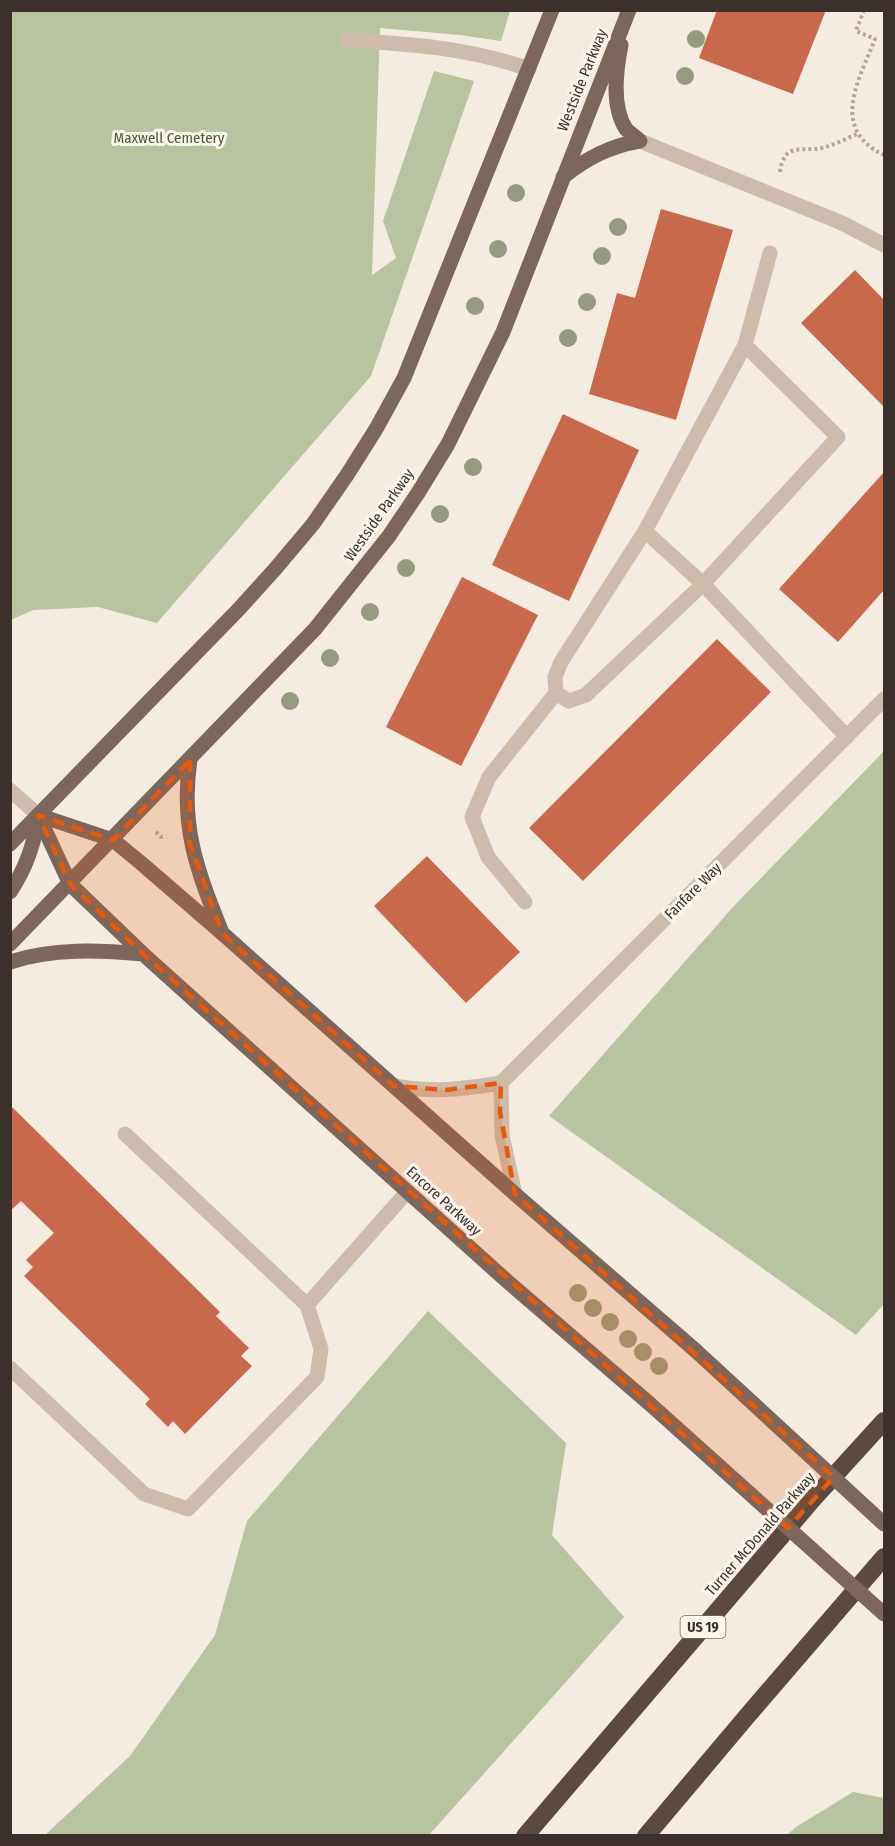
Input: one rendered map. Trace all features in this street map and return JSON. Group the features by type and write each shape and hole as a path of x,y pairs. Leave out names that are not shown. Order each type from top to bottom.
{"highway":[{"name":"Turner McDonald Parkway","path":"525,1836 813,1499 885,1421"},
{"path":"646,1836 748,1714 885,1557"}],"main road":[{"path":"10,843 276,568 312,524 346,476 376,429 404,378 552,10"},
{"path":"626,16 618,58 618,113 627,130 640,141"},
{"name":"Westside Parkway","path":"10,944 315,629 382,544 418,493 448,444 503,332 626,16"},
{"path":"563,177 594,155 622,144 640,141"},
{"path":"189,760 186,782 190,843 198,873 222,933"},
{"path":"38,815 113,840 222,933 694,1350 885,1524"},
{"path":"10,892 22,874 31,853 38,815"},
{"name":"Encore Parkway","path":"38,815 70,884 142,954 407,1192 650,1404 885,1614"},
{"path":"10,962 76,951 142,954"}],"street":[{"path":"347,40 455,50 494,57 529,69"},
{"path":"640,141 842,223 885,245"},
{"path":"525,902 488,858 472,817 489,777 556,693 555,677 561,662 645,531 745,345 770,253"},
{"path":"556,693 569,701 586,695 703,584 838,437 745,345"},
{"path":"645,531 703,584 848,737"},
{"name":"Fanfare Way","path":"501,1083 885,699"},
{"name":"Encore Parkway","path":"10,790 38,815"},
{"path":"394,1086 420,1091 501,1083 502,1135 515,1194"},
{"path":"10,1368 144,1494 188,1509 317,1377 321,1349 307,1305 125,1134"},
{"path":"307,1305 407,1192"}],"path":[{"path":"864,10 856,31 875,39 854,92 853,120 857,134 871,148 885,155"},
{"path":"780,171 786,155 795,148 822,148 857,134"},
{"path":"159,846 161,837"}],"highlighted area":[{"path":"190,760 190,843 222,933 394,1086 446,1090 501,1083 500,1112 515,1194 834,1477 788,1528 143,954 70,884 38,815 113,840"}],"green space":[{"name":"Maxwell Cemetery","path":"11,11 510,11 501,41 380,28 372,275 396,258 383,221 434,71 474,81 371,376 157,623 98,607 33,610 11,620"},
{"path":"884,751 884,1304 856,1335 549,1116 733,907"},
{"path":"428,1311 566,1443 552,1535 624,1617 429,1835 45,1835 130,1756 215,1635 247,1521"},
{"path":"853,1792 884,1798 884,1835 787,1835 796,1827"}],"building":[{"path":"717,10 826,10 793,94 699,58"},
{"path":"661,209 733,230 676,420 589,394 617,293 635,298"},
{"path":"855,270 884,300 884,407 801,323"},
{"path":"563,414 639,450 569,601 492,565"},
{"path":"884,472 884,590 838,642 779,589"},
{"path":"462,577 538,615 461,766 386,727"},
{"path":"717,639 771,692 583,881 529,828"},
{"path":"427,856 520,952 466,1003 374,906"},
{"path":"10,1105 220,1312 216,1316 249,1348 241,1356 252,1366 185,1434 173,1421 168,1427 145,1404 150,1399 24,1276 33,1267 26,1260 54,1233 21,1201 10,1211"}]}
